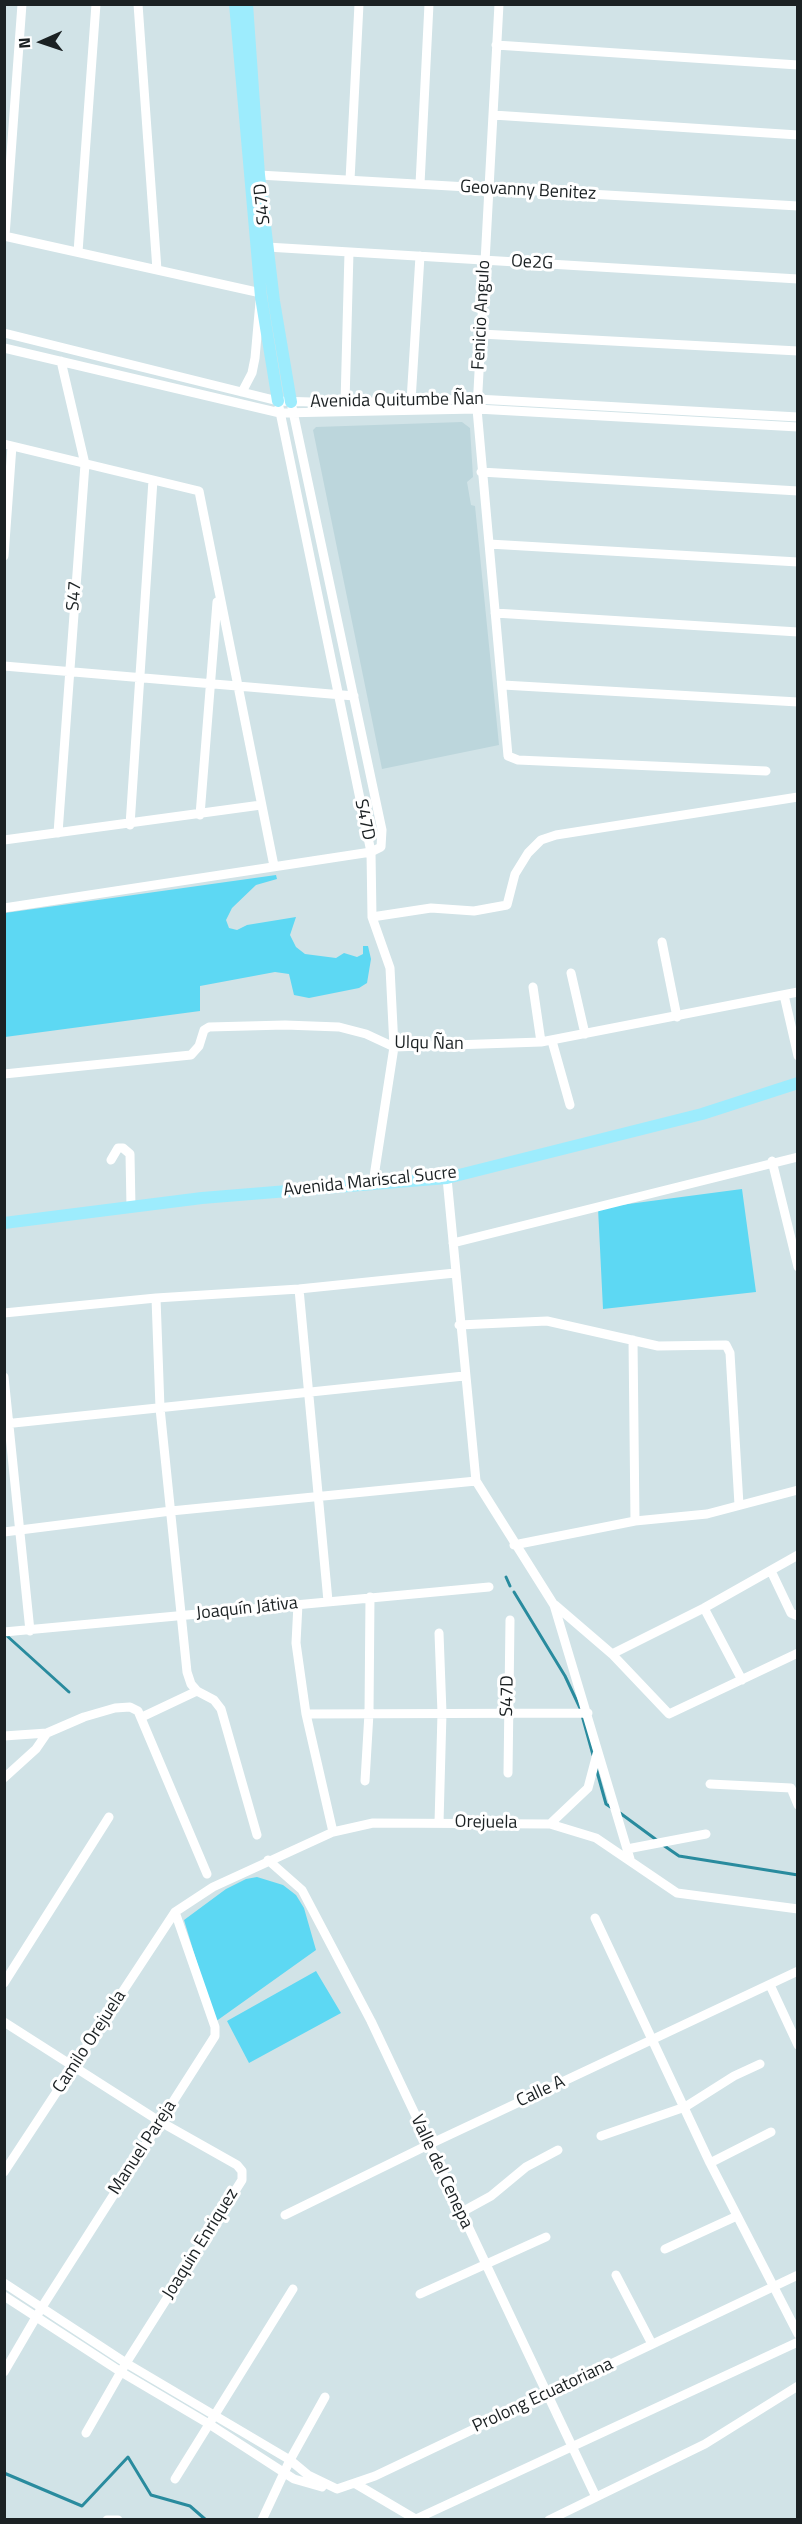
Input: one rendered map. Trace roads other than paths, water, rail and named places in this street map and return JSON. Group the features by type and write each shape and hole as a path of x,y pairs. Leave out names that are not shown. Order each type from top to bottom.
{"main road":[{"name":"S47D","path":"235,4 259,175 286,407"},
{"name":"S47D","path":"247,4 250,120 261,295 286,407"},
{"name":"Avenida Mariscal Sucre","path":"4,1223 131,1207 447,1178 702,1114 798,1083"}],"street":[{"path":"22,4 5,236 261,295 255,358 252,373 242,392"},
{"path":"78,252 96,4"},
{"path":"138,4 157,270"},
{"path":"350,180 359,4"},
{"path":"420,184 429,4"},
{"name":"Fenicio Angulo","path":"498,4 477,404 481,472 508,756 518,760 766,771"},
{"path":"496,45 798,65"},
{"path":"493,115 798,135"},
{"name":"Geovanny Benitez","path":"259,175 798,206"},
{"name":"Oe2G","path":"267,247 798,279"},
{"path":"345,403 349,252"},
{"path":"411,400 420,256"},
{"name":"Avenida Quitumbe Ñan","path":"4,333 242,392 286,407 411,400 798,427"},
{"path":"481,334 798,351"},
{"name":"Avenida Quitumbe Ñan","path":"4,348 286,407 477,404 798,417"},
{"name":"S47","path":"58,833 85,464 61,361"},
{"name":"S47D","path":"286,407 354,696 382,830 381,847 371,852 338,694 286,407"},
{"path":"4,556 8,445 199,491 274,866"},
{"path":"481,472 798,491"},
{"path":"130,825 153,480"},
{"path":"489,544 798,562"},
{"path":"200,815 218,591"},
{"path":"495,613 798,632"},
{"path":"4,666 354,696"},
{"path":"503,686 798,702"},
{"path":"372,917 431,908 474,911 507,905 515,874 525,858 541,840 555,835 798,797"},
{"path":"4,840 130,825 261,805"},
{"path":"4,908 371,852 372,917 390,968 394,1047 373,1183"},
{"path":"662,942 676,1017"},
{"path":"571,973 585,1034"},
{"path":"533,987 541,1042"},
{"name":"Ulqu Ñan","path":"4,1074 191,1055 199,1046 204,1030 214,1026 339,1027 366,1034 394,1047 541,1042 798,992"},
{"path":"784,994 798,1056"},
{"path":"552,1041 570,1105"},
{"path":"111,1160 118,1148 127,1150 130,1154 131,1207"},
{"path":"453,1243 772,1161 798,1157"},
{"path":"772,1161 798,1267"},
{"path":"447,1178 459,1325 476,1482 554,1605 612,1654 664,1710 674,1714 798,1653"},
{"path":"4,1313 156,1298 299,1289 455,1273"},
{"path":"299,1289 328,1601"},
{"path":"156,1298 160,1408 179,1616 187,1672 191,1684 197,1691 214,1700 221,1709 257,1835"},
{"path":"459,1325 547,1321 678,1348 720,1343 728,1347 739,1505"},
{"path":"633,1340 635,1521"},
{"path":"7,1424 464,1376"},
{"path":"4,1377 7,1424 30,1630"},
{"path":"4,1532 171,1511 476,1482"},
{"path":"514,1545 635,1521 707,1514 798,1490"},
{"path":"612,1654 704,1608 798,1555"},
{"path":"771,1571 791,1613 798,1616"},
{"name":"Joaquín Játiva","path":"4,1632 489,1587"},
{"path":"365,1781 369,1713 370,1597"},
{"path":"298,1604 296,1643 306,1714 333,1832"},
{"path":"554,1605 629,1854 706,1834"},
{"path":"704,1608 742,1680"},
{"name":"S47D","path":"508,1773 510,1620"},
{"path":"439,1632 442,1713 439,1823"},
{"path":"142,1718 197,1691"},
{"path":"4,1736 47,1733 84,1717 115,1708 130,1707 142,1718 207,1874"},
{"path":"306,1714 588,1713"},
{"path":"4,1778 36,1749 47,1733"},
{"path":"550,1824 588,1788 597,1754"},
{"path":"710,1784 791,1788 798,1805"},
{"path":"4,1983 109,1817"},
{"name":"Orejuela","path":"175,1912 213,1887 268,1860 333,1832 373,1823 550,1824 596,1838 629,1854 644,1873 677,1893 798,1909"},
{"name":"Valle del Cenepa","path":"268,1860 302,1890 371,2021 596,2497"},
{"name":"Camilo Orejuela","path":"4,2172 175,1912"},
{"name":"Manuel Pareja","path":"4,2372 42,2307 215,2036 215,2027 175,1912"},
{"path":"595,1918 710,2163 798,2334"},
{"name":"Calle A","path":"285,2215 798,1971"},
{"path":"770,1985 798,2045"},
{"name":"Joaquin Enriquez","path":"4,2022 159,2121 237,2165 242,2171 242,2180 126,2363 86,2433"},
{"path":"601,2136 685,2107 734,2076 760,2064"},
{"path":"710,2163 771,2132"},
{"path":"460,2213 492,2196 526,2167 558,2151"},
{"path":"665,2249 737,2216"},
{"path":"420,2294 546,2237"},
{"path":"616,2275 652,2344"},
{"name":"Prolong Ecuatoriana","path":"331,2488 344,2488 356,2484 798,2275"},
{"path":"4,2283 212,2420 284,2472 306,2483 331,2488"},
{"path":"175,2479 293,2289"},
{"path":"4,2296 121,2372 290,2460 308,2475 331,2488"},
{"path":"356,2484 417,2519 798,2342"},
{"path":"549,2520 705,2444 798,2386"},
{"path":"262,2520 290,2460 325,2397"},
{"path":"107,2520 118,2520"}],"waterway":[{"path":"506,1577 510,1586"},
{"path":"514,1592 565,1676 580,1708 593,1755"},
{"path":"6,1635 69,1692"},
{"path":"596,1768 606,1804 612,1808"},
{"path":"620,1813 658,1841"},
{"path":"663,1845 679,1856 798,1875"},
{"path":"4,2473 82,2506 128,2457 151,2495 190,2506 206,2520"}]}
